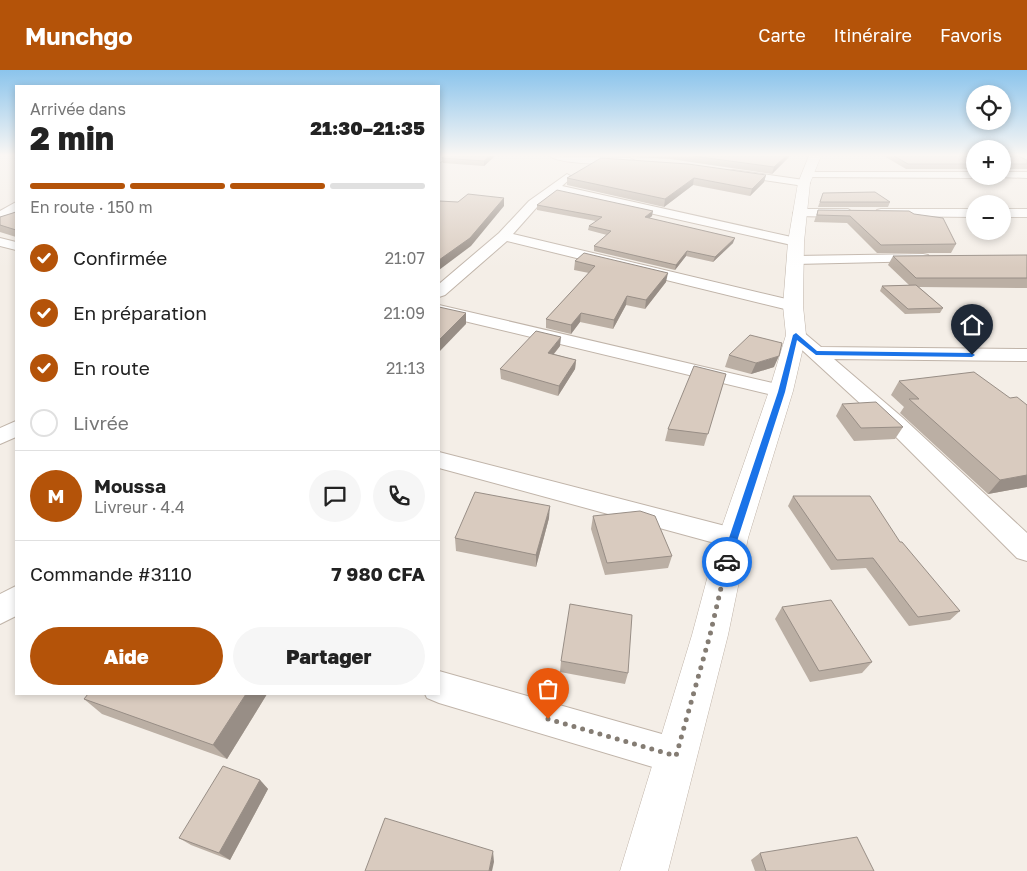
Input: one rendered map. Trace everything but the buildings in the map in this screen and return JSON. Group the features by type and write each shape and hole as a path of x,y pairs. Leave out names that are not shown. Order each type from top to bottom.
{"street":[{"path":"440,291 504,236 533,204 548,193"},
{"path":"581,193 797,238 939,258"},
{"path":"644,871 710,635 733,538 801,331 797,238 805,193"},
{"path":"0,216 15,207"},
{"path":"797,238 868,213 966,213"},
{"path":"1011,213 1027,213"},
{"path":"504,236 801,331 1027,354"},
{"path":"0,242 15,246"},
{"path":"440,310 781,392"},
{"path":"801,331 1027,550"},
{"path":"0,437 15,429"},
{"path":"440,460 733,538"},
{"path":"0,611 15,600"},
{"path":"440,687 676,756"}],"way so far":[{"path":"548,719 676,756 710,635 727,562"}],"route":[{"path":"727,562 733,538 781,392 796,335 816,353 972,355"}]}
